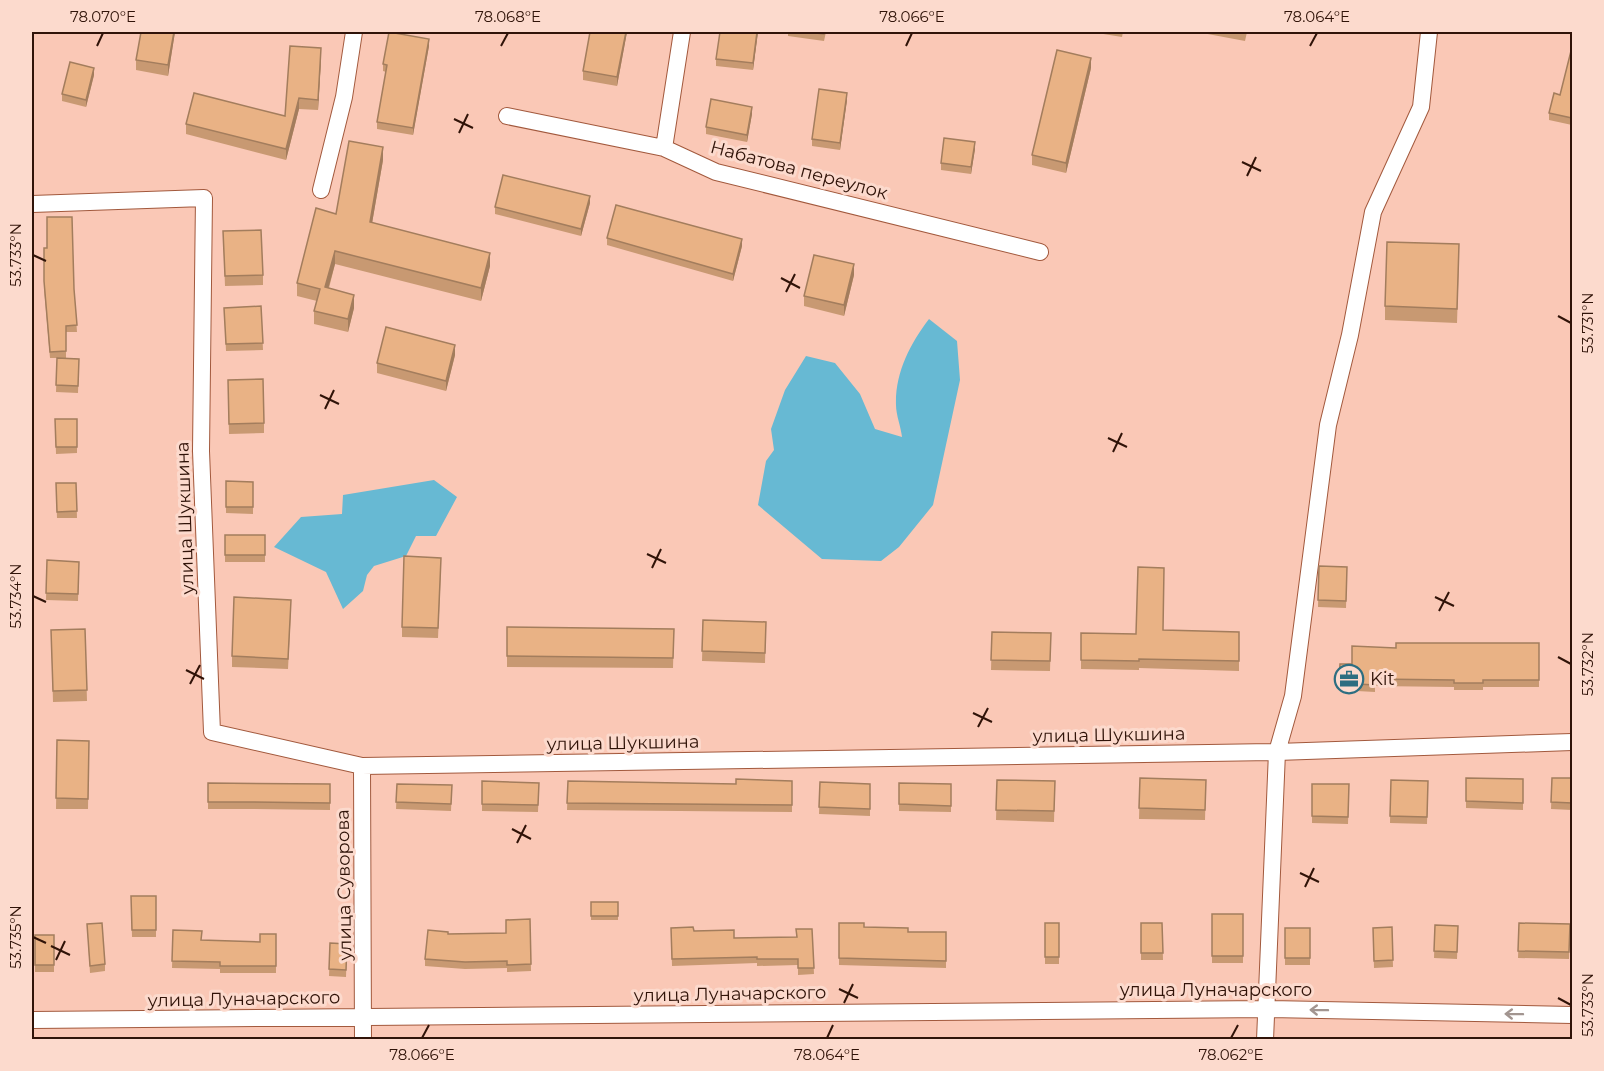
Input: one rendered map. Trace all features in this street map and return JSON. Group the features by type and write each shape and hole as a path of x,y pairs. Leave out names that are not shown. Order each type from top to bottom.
{"street":[{"path":"321,190 344,98 354,32"},
{"path":"664,148 682,32"},
{"path":"1265,1040 1276,752 1293,696 1328,425 1350,335 1373,212 1421,107 1429,32"},
{"name":"Набатова переулок","path":"507,116 664,148 716,172 1040,252"},
{"name":"улица Шукшина","path":"32,204 204,198 201,451 212,732 362,766 1276,752 1572,742"},
{"name":"улица Суворова","path":"362,766 363,1040"},
{"name":"улица Луначарского","path":"32,1020 1265,1009 1572,1015"}],"water":[{"path":"929,319 957,341 960,380 933,505 899,547 881,561 822,559 758,505 766,461 774,450 771,429 785,390 806,356 835,363 860,394 875,429 902,437 896,409 898,382 905,359"},
{"path":"434,480 457,497 436,536 416,536 406,556 374,566 367,575 363,591 343,609 326,572 274,547 301,517 342,514 343,495"}],"building":[{"path":"141,32 174,32 168,65 136,60"},
{"path":"389,32 429,39 413,128 377,122 387,65 383,64"},
{"path":"590,32 626,32 617,77 583,71"},
{"path":"720,32 757,32 753,63 716,59"},
{"path":"290,46 321,48 318,100 299,98 286,149 186,124 194,93 285,116"},
{"path":"1572,47 1572,118 1549,113 1554,93 1560,95"},
{"path":"1057,50 1091,58 1066,163 1032,155"},
{"path":"70,62 94,68 86,100 62,94"},
{"path":"819,89 847,93 840,143 812,139"},
{"path":"711,99 752,107 747,135 706,127"},
{"path":"944,138 975,142 971,167 941,163"},
{"path":"349,141 383,147 370,222 490,253 481,288 335,251 325,287 354,295 348,319 314,311 320,289 297,283 316,208 336,214"},
{"path":"503,175 590,196 581,229 495,207"},
{"path":"616,205 742,239 733,274 607,238"},
{"path":"47,217 72,217 77,325 66,326 66,351 50,352 44,281"},
{"path":"261,230 263,275 225,276 223,231"},
{"path":"1387,242 1459,244 1457,309 1385,306"},
{"path":"814,255 854,264 844,305 804,296"},
{"path":"261,306 263,343 226,344 224,308"},
{"path":"386,327 455,345 446,381 377,363"},
{"path":"57,358 79,359 78,386 56,385"},
{"path":"263,379 264,423 229,424 228,380"},
{"path":"55,419 77,419 77,447 56,447"},
{"path":"226,481 253,482 253,507 226,507"},
{"path":"56,483 76,483 77,511 57,512"},
{"path":"225,535 265,535 265,555 225,555"},
{"path":"404,556 441,558 438,628 402,627"},
{"path":"47,560 79,562 78,594 46,593"},
{"path":"1319,566 1347,567 1346,601 1318,600"},
{"path":"1138,567 1164,568 1163,630 1239,632 1239,661 1081,660 1081,633 1136,634"},
{"path":"234,597 291,600 288,659 232,656"},
{"path":"703,620 766,622 765,653 702,651"},
{"path":"507,627 674,629 673,658 507,656"},
{"path":"85,629 87,690 53,691 51,630"},
{"path":"992,632 1051,633 1050,661 991,660"},
{"path":"1396,643 1539,643 1539,680 1483,680 1483,683 1454,683 1454,680 1375,679 1375,685 1339,683 1340,664 1352,664 1352,646 1396,648"},
{"path":"57,740 89,741 88,799 56,798"},
{"path":"1140,778 1206,780 1205,810 1139,808"},
{"path":"1466,778 1523,779 1523,803 1466,801"},
{"path":"1552,778 1572,778 1572,803 1551,802"},
{"path":"736,779 792,781 792,805 567,803 568,781 736,784"},
{"path":"997,780 1055,781 1054,811 996,810"},
{"path":"1391,780 1428,781 1427,817 1390,816"},
{"path":"482,781 539,783 538,805 482,804"},
{"path":"820,782 870,784 870,809 819,807"},
{"path":"208,783 330,784 330,803 208,802"},
{"path":"899,783 951,784 951,806 899,804"},
{"path":"397,784 452,785 451,804 396,802"},
{"path":"1312,784 1349,784 1348,817 1312,816"},
{"path":"131,896 156,896 156,930 132,930"},
{"path":"591,902 618,902 618,916 591,916"},
{"path":"1212,914 1243,914 1243,956 1212,956"},
{"path":"530,919 531,964 507,965 507,961 465,962 425,959 428,930 448,932 448,934 506,933 506,920"},
{"path":"102,923 105,964 90,966 87,924"},
{"path":"839,923 864,923 864,927 908,928 908,932 946,932 946,961 839,958"},
{"path":"1045,923 1059,923 1059,957 1045,957"},
{"path":"1141,923 1162,923 1163,953 1141,953"},
{"path":"1519,923 1570,924 1569,952 1518,951"},
{"path":"1435,925 1458,926 1457,952 1434,951"},
{"path":"693,927 694,931 734,930 734,938 797,937 796,929 812,929 814,968 798,968 798,959 757,959 757,957 672,959 671,928"},
{"path":"1392,927 1393,960 1374,961 1373,928"},
{"path":"1285,928 1310,928 1310,958 1285,958"},
{"path":"173,930 202,931 201,940 260,942 260,934 276,934 276,966 220,966 220,962 172,961"},
{"path":"35,935 54,935 54,965 35,965"},
{"path":"330,943 347,944 346,970 329,969"}],"place":[{"name":"Kit","path":"1349,679"}]}
